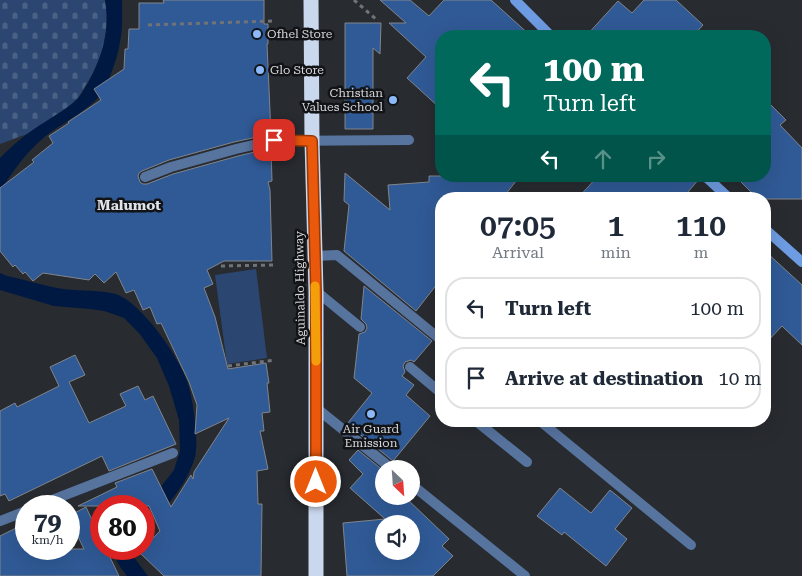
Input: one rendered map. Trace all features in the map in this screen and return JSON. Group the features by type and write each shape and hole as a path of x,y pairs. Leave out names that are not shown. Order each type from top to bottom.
{"highway":[{"name":"Aguinaldo Highway","path":"311,0 316,291 316,576"}],"street":[{"path":"515,0 545,30"},
{"path":"145,177 171,167 270,141 409,140"},
{"path":"712,182 722,192"},
{"path":"771,234 802,262"},
{"path":"315,256 337,255 435,335"},
{"path":"316,291 360,327"},
{"path":"410,367 435,388"},
{"path":"316,407 381,460"},
{"path":"483,427 527,462"},
{"path":"547,427 691,545"},
{"path":"66,495 173,453"},
{"path":"420,491 525,576"},
{"path":"0,521 15,515"}],"path":[{"path":"354,0 377,20"},
{"path":"148,25 273,20"},
{"path":"221,266 274,265"},
{"path":"228,366 275,360"}],"green space":[{"path":"0,0 105,0 107,14 102,52 93,73 77,100 27,134 0,144"},
{"path":"256,269 267,358 227,364 215,275"}],"shaded area":[{"path":"105,0 122,0 122,21 118,54 104,90 86,109 47,135 32,148 0,191 0,158 27,134 72,103 80,96 89,81 102,52 106,32"},
{"path":"0,273 56,288 116,294 126,299 148,319 176,358 187,381 191,397 195,419 196,450 186,478 155,519 155,495 153,495 174,470 180,451 179,420 169,386 157,358 139,333 124,318 104,311 54,306 0,290"},
{"path":"116,560 136,560 148,576 127,576"}],"building":[{"path":"163,0 264,0 264,24 268,24 267,44 271,134 169,160 142,171 138,176 140,182 147,184 173,174 271,148 272,181 268,182 270,190 272,261 224,261 207,270 213,284 204,288 215,317 228,369 266,363 270,412 262,413 264,431 260,431 268,469 257,471 258,504 262,504 261,576 164,576 147,560 155,560 155,536 160,531 155,520 155,495 101,495 117,487 115,483 152,469 171,507 191,475 193,479 194,472 229,418 195,434 197,405 189,382 161,323 157,324 150,307 143,310 134,290 126,293 116,272 104,283 95,274 89,280 43,273 33,281 15,265 13,267 0,251 0,188 34,162 32,160 53,143 49,136 101,100 94,89 124,69 129,29 139,29 139,3 164,3"},
{"path":"380,0 410,0 429,16 444,0 491,0 524,30 435,30 435,104 407,78 426,57 389,23 406,23"},
{"path":"644,0 676,0 703,25 698,30 591,30 618,1 632,13"},
{"path":"345,23 381,23 380,54 373,48 373,129 345,129"},
{"path":"771,105 786,120 780,125 802,148 802,199 771,199 771,192 751,192 741,182 771,182"},
{"path":"345,173 390,210 388,185 429,182 429,176 435,176 435,182 515,182 507,192 435,192 435,287 416,311 344,251 349,205 344,201"},
{"path":"593,182 696,182 688,192 583,192"},
{"path":"771,257 802,285 802,345 782,326 771,338"},
{"path":"364,286 432,341 414,362 411,360 405,362 403,366 405,372 402,376 414,385 406,395 430,416 394,460 347,424 372,393 354,378 359,334 365,332 367,328 361,319"},
{"path":"75,355 85,375 69,382 89,423 126,406 120,394 138,386 145,400 153,396 176,444 109,471 102,456 21,495 15,495 15,498 9,501 5,494 0,496 0,411 15,403 17,407 59,386 50,367"},
{"path":"358,450 375,464 375,505 413,505 449,539 442,546 453,556 433,576 347,576 343,523 375,520 375,560 420,560 420,515 380,515 350,488 363,474 349,460"},
{"path":"560,488 591,513 610,490 632,508 615,529 627,539 606,566 564,532 562,535 537,516"},
{"path":"90,500 90,506 80,505"},
{"path":"86,507 90,516 90,560 111,560 119,576 0,576 0,536 15,528 15,560 80,560 80,549 84,549 80,541 80,510"}],"slow traffic":[{"path":"315,286 316,361"}],"place":[{"name":"Ofhel Store","path":"257,34"},
{"name":"Glo Store","path":"260,70"},
{"name":"Christian Values School","path":"393,100"},
{"name":"Air Guard Emission","path":"371,414"}],"district":[{"name":"Malumot","path":"129,205"}],"route":[{"path":"274,140 312,141 316,291 316,482"}]}
